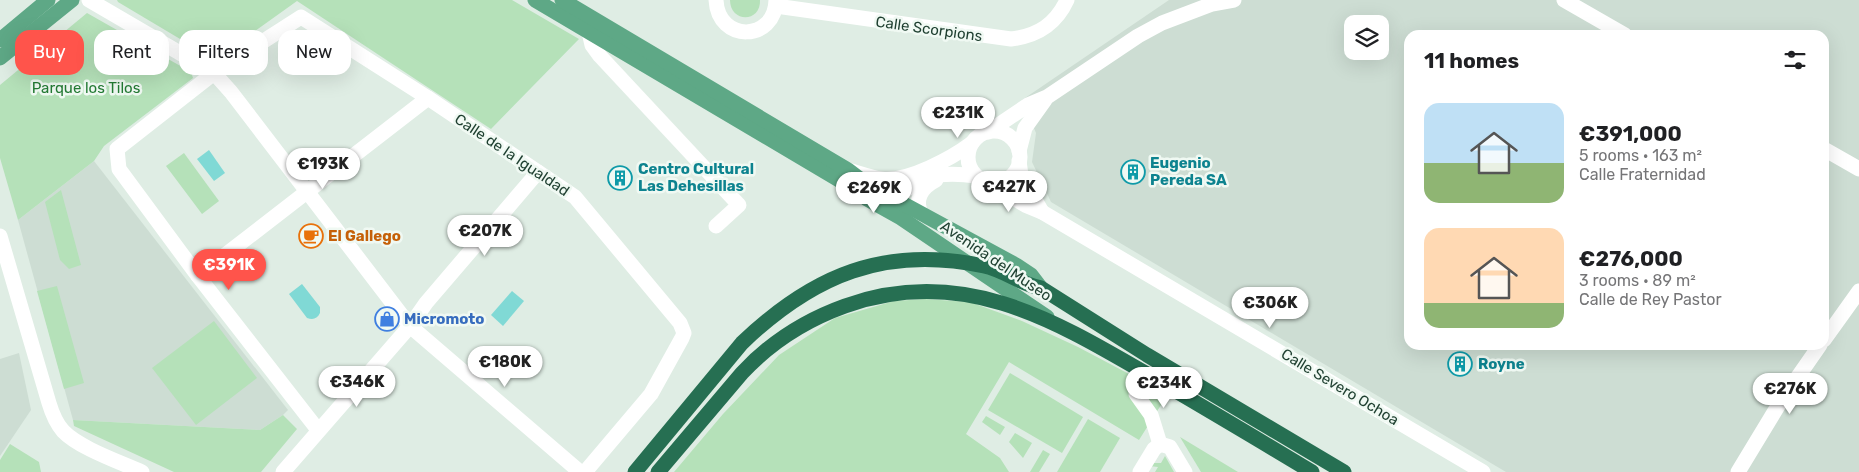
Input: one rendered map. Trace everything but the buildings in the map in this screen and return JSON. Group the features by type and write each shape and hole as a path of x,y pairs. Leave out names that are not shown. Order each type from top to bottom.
{"highway":[{"path":"635,472 742,343 762,324 800,296 832,278 886,261 938,260 996,269 1030,286 1041,288"},
{"name":"Avenida del Museo","path":"1041,288 1147,355 1344,472"},
{"path":"658,472 732,383 756,358 811,320 848,305 900,292 944,290 1005,304 1063,327"},
{"name":"Avenida del Museo","path":"1063,327 1123,360 1312,472"}],"main road":[{"path":"0,40 48,0"},
{"path":"0,58 72,0"},
{"name":"Avenida del Museo","path":"535,0 856,190 1063,327"},
{"name":"Avenida del Museo","path":"562,0 848,170 865,183 1024,270 1031,275 1041,288"}],"street":[{"path":"89,0 179,53"},
{"path":"716,0 717,9 723,22 733,29 742,32 757,30 763,27 773,16 776,3"},
{"name":"Calle Scorpions","path":"776,3 1011,39 1033,34 1049,26 1061,12 1067,0"},
{"path":"848,170 883,179 895,179 945,161 978,137 1028,105 1047,97 1138,36 1162,23 1212,4 1234,0"},
{"path":"1564,0 1616,30"},
{"name":"Calle de la Igualdad","path":"268,38 301,17 428,98 575,197 680,324 683,335 651,394 586,472"},
{"path":"589,32 592,45 600,56 739,205 716,226"},
{"path":"211,75 117,149 119,169 198,276 318,430"},
{"path":"216,75 410,326 580,472"},
{"path":"856,190 883,201 928,177 938,175 976,176 990,182 998,182 1012,176 1019,156 1025,128 1047,97"},
{"path":"198,276 428,98"},
{"path":"988,132 1002,133 1010,137 1016,143 1019,156"},
{"path":"972,143 968,160 976,176"},
{"path":"1829,152 1859,169"},
{"name":"Calle Severo Ochoa","path":"1019,156 1021,175 1042,212"},
{"path":"283,472 410,326 426,303 538,172"},
{"path":"922,215 918,203 922,191 934,181 948,176"},
{"name":"Calle Severo Ochoa","path":"990,182 1024,205 1042,212 1483,472"},
{"path":"0,236 46,394 57,423 74,440 142,472"},
{"path":"1829,333 1859,290"},
{"path":"1738,472 1781,401 1817,350"},
{"path":"1136,394 1151,415 1160,444"},
{"path":"1140,472 1154,449 1160,444"},
{"path":"1160,444 1170,448 1185,472"}],"shaded area":[{"path":"1169,0 1859,0 1859,472 1506,472 1051,202 1032,162 1036,133 1022,100"},
{"path":"94,161 288,410 283,415 260,430 73,420 18,220"},
{"path":"19,353 31,410 0,456 0,359"}],"green space":[{"path":"117,0 512,0 579,39 491,129 351,37 351,30 341,30 297,1 257,30 179,30 179,38 169,32 169,30 165,30"},
{"path":"730,0 760,0 759,8 751,16 740,16 731,8"},
{"name":"Parque los Tilos","path":"87,13 117,30 94,30 94,75 169,75 169,60 179,65 179,75 192,75 193,78 104,146 94,161 18,220 0,158 0,85 15,73 15,75 84,75 84,30 66,30"},
{"path":"184,153 219,201 202,214 166,166"},
{"path":"61,190 81,265 69,269 60,260 45,202"},
{"path":"57,286 84,383 64,389 37,291"},
{"path":"925,299 970,302 1022,321 1078,347 1129,374 1166,397 1139,440 1009,362 966,434 1000,458 1009,472 674,472 723,414 779,355 835,318 894,301"},
{"path":"214,321 257,378 196,425 152,368"},
{"path":"1010,373 1083,417 1062,453 988,410"},
{"path":"283,415 297,429 261,472 174,472 74,426 73,420 260,430"},
{"path":"986,416 1005,427 1000,435 982,422"},
{"path":"1088,419 1120,438 1100,472 1057,472"},
{"path":"1015,433 1032,443 1023,458 1009,442"},
{"path":"1180,437 1238,472 1201,472"},
{"path":"10,444 39,462 41,472 0,472 0,460"},
{"path":"1043,450 1050,454 1039,472 1030,472"},
{"path":"1165,456 1174,472 1155,472 1158,467 1149,466 1151,463 1161,463"}],"water":[{"path":"209,150 225,173 214,181 197,159"},
{"path":"302,284 320,307 318,317 307,318 289,294"},
{"path":"512,291 524,301 503,326 491,315"}],"place":[{"name":"Eugenio Pereda SA","path":"1133,172"},
{"name":"Centro Cultural Las Dehesillas","path":"620,178"},
{"name":"El Gallego","path":"311,236"},
{"name":"Micromoto","path":"387,319"},
{"name":"Royne","path":"1460,364"}]}
